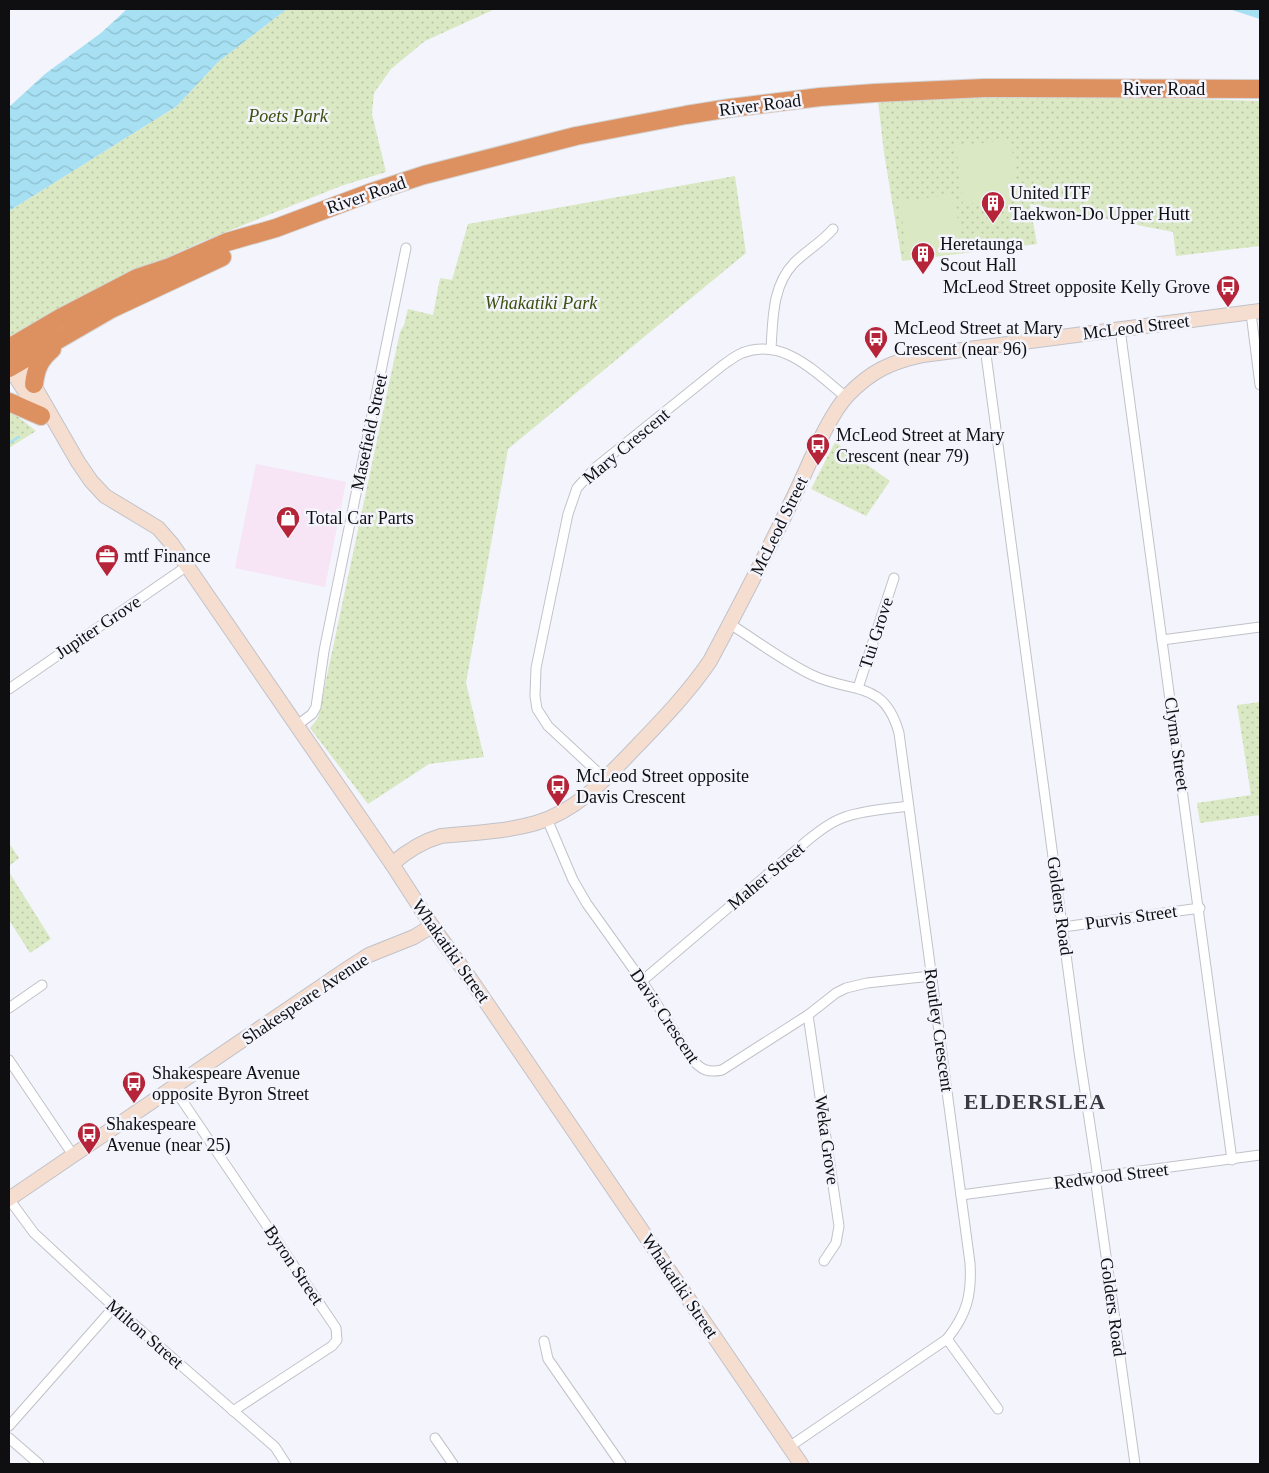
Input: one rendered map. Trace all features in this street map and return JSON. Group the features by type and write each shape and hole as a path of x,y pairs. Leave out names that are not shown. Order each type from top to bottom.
{"highway":[{"name":"River Road","path":"9,348 60,318 137,278 170,267 227,242 276,228 372,192 486,159 576,136 686,114 730,108 820,98 926,90 1042,88 1260,90"},
{"name":"River Road","path":"10,366 96,317 234,251 276,228"},
{"path":"10,366 15,357 24,349 170,267"},
{"path":"34,384 38,364 44,355 128,306 140,296"},
{"path":"9,402 41,416"}],"street":[{"path":"833,230 795,263 786,274 774,304 771,348 785,352 800,360 846,397"},
{"name":"Masefield Street","path":"296,726 312,714 316,707 324,651 406,248"},
{"path":"1255,312 1260,385"},
{"name":"McLeod Street","path":"392,864 413,848 441,836 504,830 547,819 572,806 605,780 652,731 710,661 829,423 846,397 868,376 891,364 924,355 1255,312"},
{"name":"Clyma Street","path":"1120,329 1200,908 1232,1160"},
{"name":"Golders Road","path":"985,347 1135,1464"},
{"name":"Mary Crescent","path":"605,780 548,726 537,709 535,696 536,668 574,496 582,481 595,468 723,365 741,354 771,348"},
{"name":"Whakatiki Street","path":"10,366 25,370 78,462"},
{"name":"Whakatiki Street","path":"10,366 41,416 91,481 105,496 162,532 187,566 801,1464"},
{"name":"Jupiter Grove","path":"9,688 187,566"},
{"name":"Tui Grove","path":"858,688 894,578"},
{"name":"Routley Crescent","path":"730,624 813,676 858,688 878,698 888,708 896,721 961,1195 971,1284 969,1300 963,1315 947,1339 789,1447"},
{"path":"1162,640 1260,627"},
{"name":"Maher Street","path":"642,981 824,828 844,817 861,812 908,806"},
{"name":"Davis Crescent","path":"547,819 566,865 587,904 642,981 699,1068 710,1072 722,1070 808,1015 836,993 846,988 867,983 931,976"},
{"name":"Purvis Street","path":"1063,927 1200,908"},
{"name":"Shakespeare Avenue","path":"9,1199 369,955 414,937 432,926"},
{"path":"9,1008 42,985"},
{"name":"Weka Grove","path":"808,1015 839,1226 836,1243 824,1261"},
{"path":"9,1060 73,1155"},
{"name":"Byron Street","path":"173,1087 336,1328 336,1340 332,1346 233,1411"},
{"name":"Redwood Street","path":"961,1195 1260,1155"},
{"name":"Milton Street","path":"9,1199 34,1233 114,1307 275,1447 286,1464"},
{"path":"9,1426 114,1307"},
{"path":"947,1339 998,1409"},
{"path":"544,1341 548,1359 621,1464"},
{"path":"9,1438 39,1464"},
{"path":"435,1438 453,1464"}],"shaded area":[{"name":"Total Car Parts","path":"256,464 346,482 325,587 235,568"}],"green space":[{"name":"Poets Park","path":"287,9 495,9 425,41 391,69 374,93 372,114 386,172 341,186 201,242 124,278 9,340 9,211 177,106 218,62"},
{"path":"997,96 1260,101 1260,246 1176,256 1173,232 1030,204 1037,244 902,261 884,153 878,101"},
{"path":"1011,140 1018,198 963,204 956,146"},
{"name":"Whakatiki Park","path":"735,176 746,253 508,449 466,683 484,757 429,764 368,804 310,728 318,718 400,332 408,309 433,315 440,278 452,280 468,224"},
{"path":"955,195 962,253 907,259 900,201"},
{"path":"12,412 36,431 9,448 9,414"},
{"path":"835,442 890,481 866,516 811,489"},
{"path":"1260,702 1260,815 1200,823 1197,803 1251,795 1237,705"},
{"path":"9,843 19,858 9,866"},
{"path":"9,872 51,939 30,953 9,920"}],"water":[{"path":"127,9 287,9 218,62 177,106 9,211 9,107 45,74 101,33"},
{"path":"1229,9 1260,9 1260,19"}],"waterway":[{"path":"9,443 19,437"}],"place":[{"name":"United ITF Taekwon-Do Upper Hutt","path":"993,224"},
{"name":"Heretaunga Scout Hall","path":"923,275"},
{"name":"McLeod Street opposite Kelly Grove","path":"1228,308"},
{"name":"McLeod Street at Mary Crescent (near 96)","path":"876,359"},
{"name":"McLeod Street at Mary Crescent (near 79)","path":"818,466"},
{"name":"Total Car Parts","path":"288,539"},
{"name":"mtf Finance","path":"107,577"},
{"name":"McLeod Street opposite Davis Crescent","path":"558,807"},
{"name":"Shakespeare Avenue opposite Byron Street","path":"134,1104"},
{"name":"Shakespeare Avenue (near 25)","path":"89,1155"}],"district":[{"name":"ELDERSLEA","path":"1035,1101"}]}
